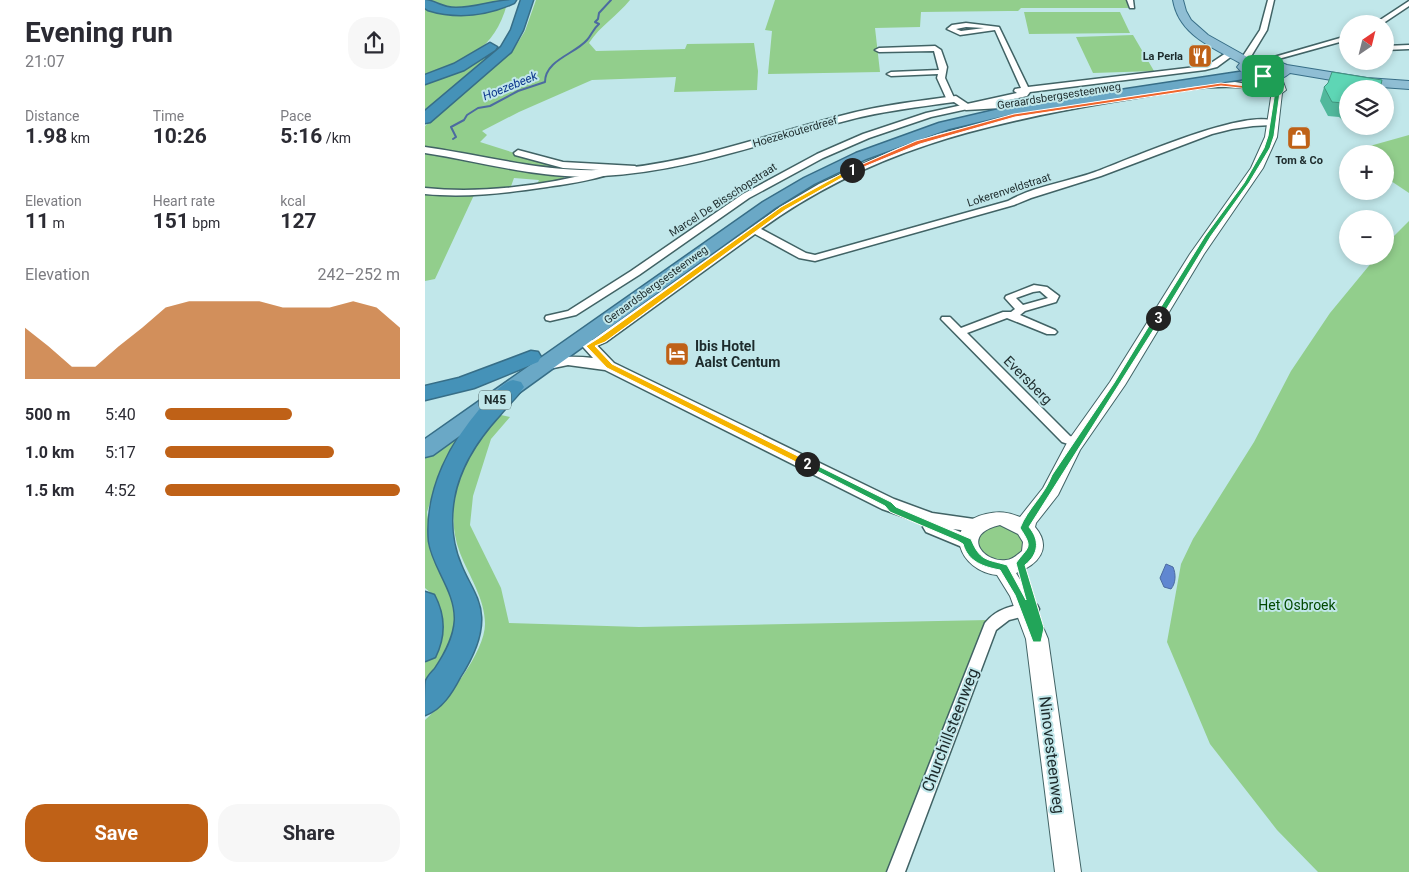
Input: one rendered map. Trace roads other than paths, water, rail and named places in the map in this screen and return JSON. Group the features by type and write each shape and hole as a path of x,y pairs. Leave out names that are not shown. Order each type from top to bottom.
{"highway":[{"path":"425,3 439,10 459,11 485,9 510,0"},
{"path":"425,80 467,63 484,52 503,33 517,0"},
{"path":"425,119 506,49 517,30 527,0"},
{"name":"Geraardsbergsesteenweg","path":"425,450 513,387 538,361 757,200 797,176 850,150 900,132 1001,105 1263,67"},
{"name":"Geraardsbergsesteenweg","path":"425,433 518,368 586,342 769,205 809,181 883,146 944,126 1008,111 1263,67"},
{"path":"425,393 458,386 538,361"},
{"path":"425,702 441,683 456,658 464,639 468,618 464,597 444,552 440,517 443,488 463,446 513,387"},
{"path":"425,603 429,616 430,631 425,649"}],"main road":[{"path":"1178,0 1181,14 1194,29 1232,53 1263,67 1353,83 1409,86"},
{"path":"1017,523 1030,534 1033,542 1028,558 1012,565 983,563 969,550 971,534 991,519 1017,523 1027,520 1037,509 1054,483 1055,477 1117,384 1209,236 1259,164 1269,142 1277,91 1281,90 1280,85 1263,67 1220,42 1198,25 1188,12 1186,0"},
{"path":"1263,67 1409,86"},
{"name":"Ninovesteenweg","path":"1012,565 1012,579 1039,628 1037,639 1067,872"}],"street":[{"path":"1263,67 1253,49 1270,16 1271,0"},
{"path":"1391,15 1409,3"},
{"path":"957,26 997,28 959,33 950,30 957,26"},
{"path":"997,28 1025,92"},
{"path":"1263,67 1291,54 1337,42"},
{"path":"1394,48 1409,47"},
{"path":"879,50 934,48 937,50 943,72 941,78 943,85 957,102 972,107 990,104 1001,105"},
{"name":"Hoezekouterdreef","path":"425,150 565,173 604,173 672,163 859,114 1205,68 1214,65 1232,53"},
{"path":"1263,67 1291,54"},
{"path":"1291,54 1290,61 1304,72"},
{"path":"891,74 943,72"},
{"path":"586,342 602,340 808,193 851,170 918,143 980,124 1075,105 1221,84 1277,91"},
{"name":"Hoezekouterdreef","path":"946,111 957,102"},
{"name":"Marcel De Bisschopstraat","path":"550,318 572,313 746,196 788,172 866,136 946,111"},
{"name":"Lokerenveldstraat","path":"754,230 803,256 815,258 1011,203 1018,199 1098,174 1205,134 1248,124 1273,123"},
{"name":"Hoezekouterdreef","path":"518,153 563,165 635,169"},
{"name":"Hoezekouterdreef","path":"425,191 451,195 490,192 580,180 604,173"},
{"path":"960,332 1003,314 1017,312 1051,332"},
{"name":"Eversberg","path":"947,319 1066,439 1077,443"},
{"path":"586,342 609,366"},
{"path":"538,361 587,361 609,366 888,504 893,509 971,534"},
{"name":"Churchillsteenweg","path":"896,872 990,626 1002,615 1030,609"}],"water":[{"path":"1166,564 1173,567 1175,573 1175,581 1171,589 1164,587 1160,578"}],"waterway":[{"name":"Hoezebeek","path":"453,139 456,137 451,127 464,120 467,115 478,108 490,106 518,91 545,82 546,74 550,68 587,40 599,24 595,22 598,19 599,13 611,0"}],"place":[{"name":"La Perla","path":"1200,56"},
{"name":"Tom & Co","path":"1299,138"},
{"name":"Ibis Hotel Aalst Centum","path":"677,354"}],"park label":[{"name":"Het Osbroek","path":"1297,605"}]}
